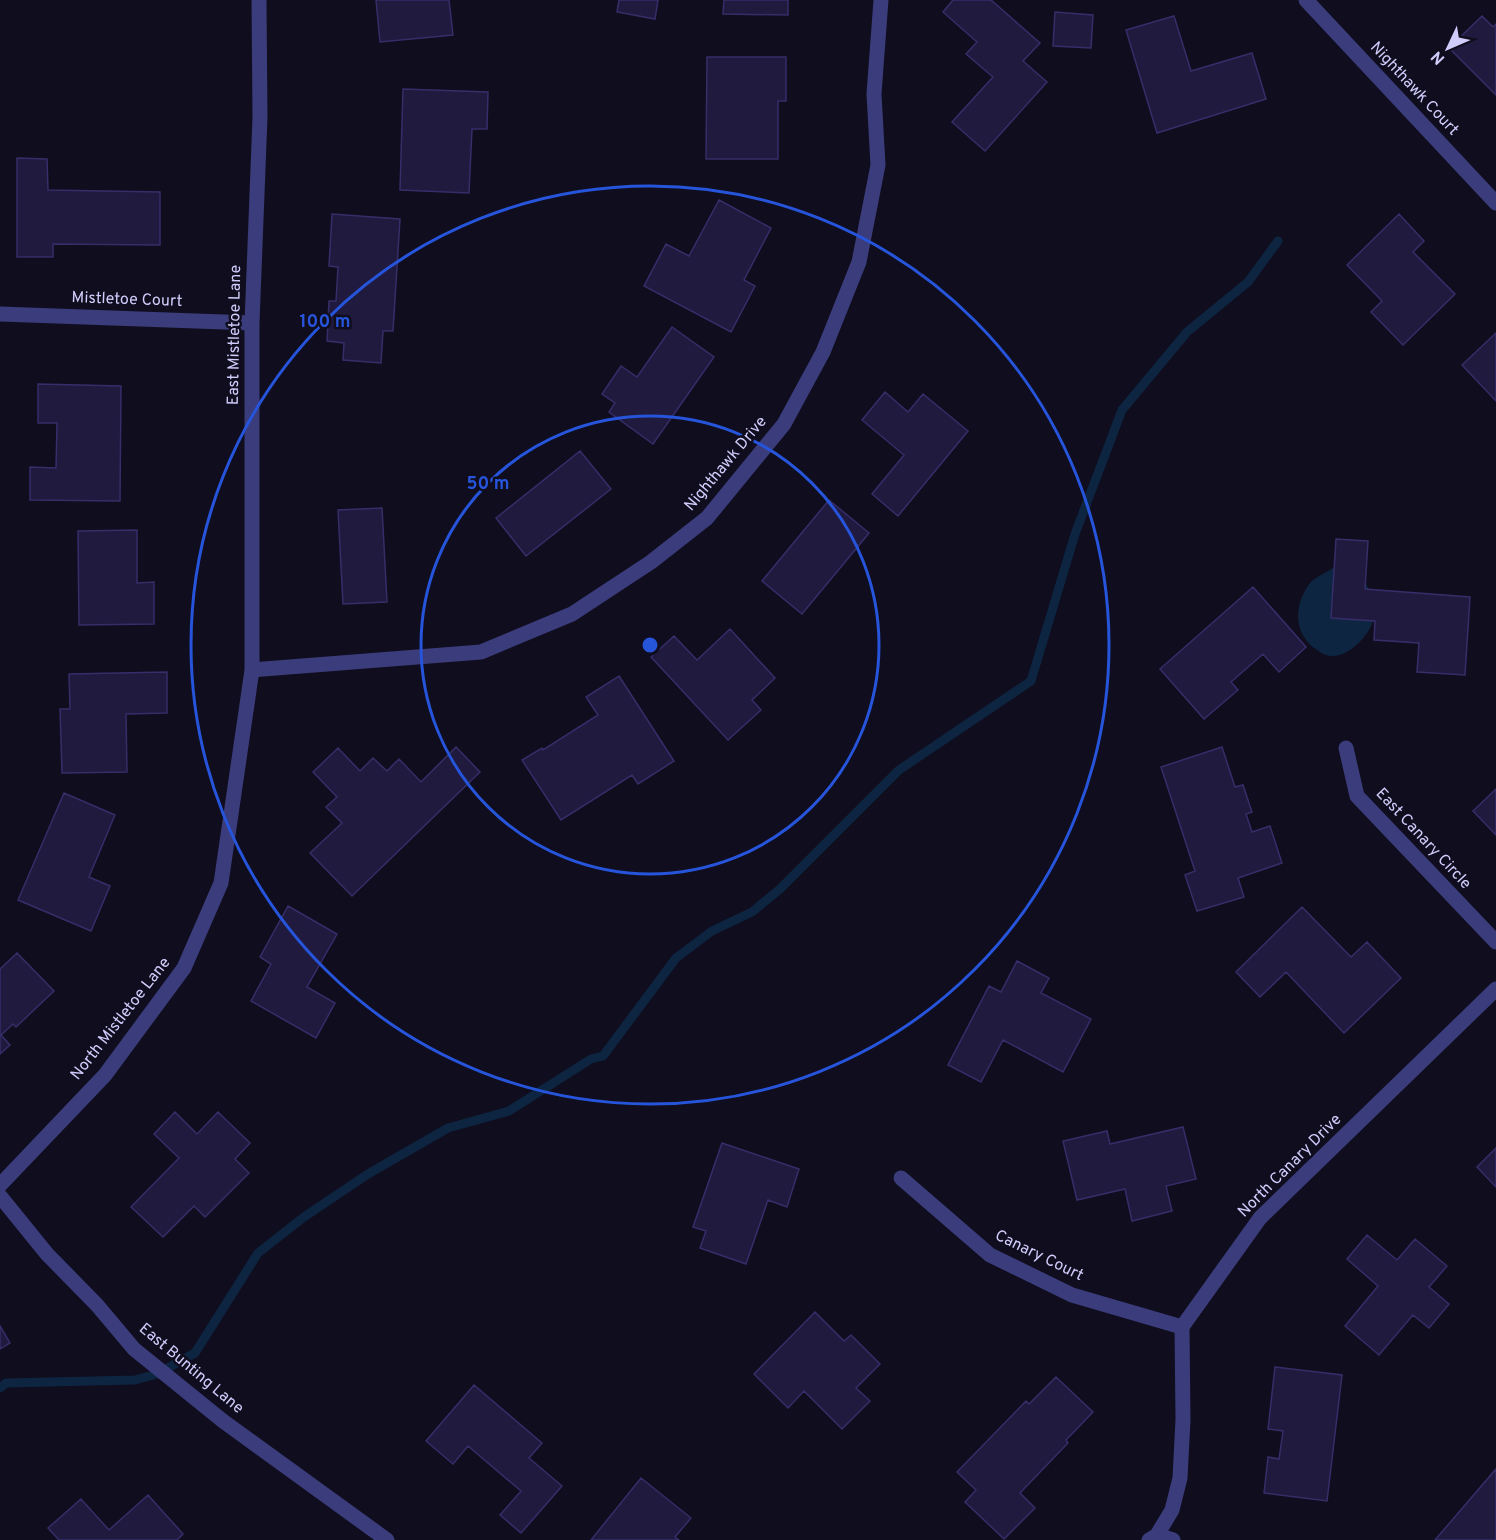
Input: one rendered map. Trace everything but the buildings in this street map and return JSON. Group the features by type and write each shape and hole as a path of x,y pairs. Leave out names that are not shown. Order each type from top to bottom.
{"street":[{"name":"East Mistletoe Lane","path":"252,670 252,323 260,117 259,0"},
{"name":"Nighthawk Drive","path":"252,670 481,652 572,614 651,562 707,518 784,424 823,351 859,262 878,165 874,94 881,0"},
{"name":"Nighthawk Court","path":"1306,0 1496,203"},
{"name":"Mistletoe Court","path":"0,314 252,323"},
{"name":"North Mistletoe Lane","path":"0,1185 105,1075 184,968 221,883 252,670"},
{"name":"East Canary Circle","path":"1346,748 1357,796 1496,942"},
{"name":"North Canary Drive","path":"1182,1327 1260,1218 1496,989"},
{"name":"Canary Court","path":"901,1178 990,1256 1072,1295 1182,1327"},
{"name":"East Bunting Lane","path":"0,1196 47,1254 97,1305 134,1349 223,1421 387,1540"},
{"path":"1173,1540 1153,1538 1172,1510 1180,1478 1183,1420 1182,1327"}],"water":[{"path":"1333,568 1363,578 1374,600 1376,612 1368,632 1361,641 1353,648 1335,656 1323,654 1307,641 1299,626 1298,617 1301,600 1310,583"}],"waterway":[{"path":"0,1388 6,1383 135,1380 157,1374 195,1353 258,1253 304,1217 368,1174 448,1128 509,1111 591,1059 603,1056 676,958 712,931 752,912 780,889 899,770 1031,681 1075,534 1122,410 1187,332 1248,282 1278,241"}]}
